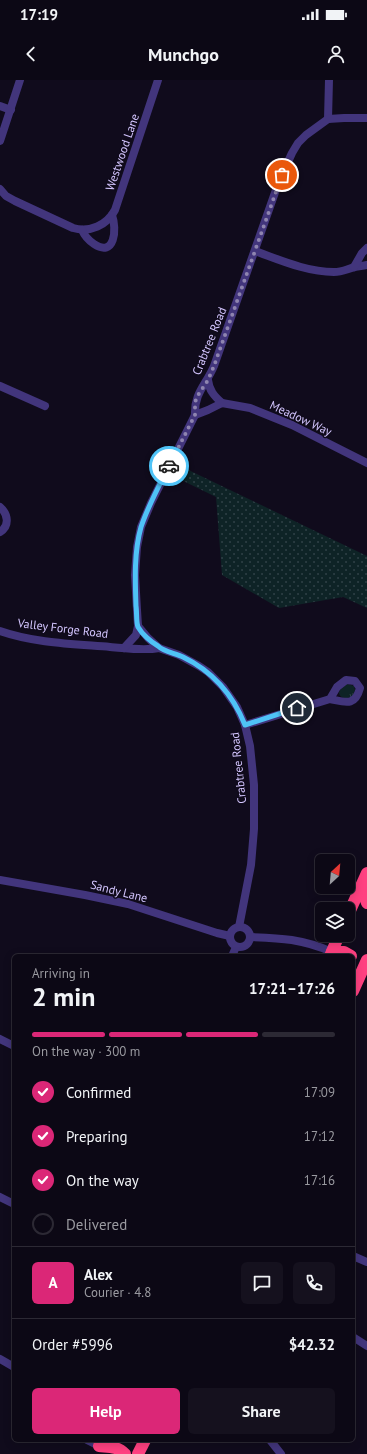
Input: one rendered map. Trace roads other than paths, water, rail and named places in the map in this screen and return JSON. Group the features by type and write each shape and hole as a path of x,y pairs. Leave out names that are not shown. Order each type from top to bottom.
{"highway":[{"path":"354,902 367,873"},
{"path":"361,887 367,903"},
{"path":"330,954 336,942"},
{"path":"330,954 344,952 347,954"},
{"path":"355,959 364,966 355,986"},
{"path":"138,1454 144,1442"},
{"path":"98,1447 113,1447 119,1449 125,1454"}],"street":[{"path":"0,141 20,80"},
{"name":"Westwood Lane","path":"82,230 100,225 112,215 115,210 158,80"},
{"path":"329,80 328,119 367,118"},
{"path":"0,106 11,110"},
{"name":"Crabtree Road","path":"239,927 251,865 254,829 254,785 250,746 245,725 240,712 230,697 223,687 208,672 179,655 159,648 138,626 135,576 137,548 141,527 151,503 195,415 195,402 208,380 225,339 278,184 292,153 306,135 328,119"},
{"path":"2,194 67,225 82,230 84,236 96,246 101,248 108,246 112,242 114,221 112,215"},
{"path":"354,267 362,253 367,248"},
{"path":"255,251 315,270 335,272 346,271 354,267 367,265"},
{"path":"195,415 222,403 212,393 208,380"},
{"path":"0,386 45,406"},
{"name":"Meadow Way","path":"222,403 250,408 276,418 367,463"},
{"path":"0,507 6,514 7,519 4,529 0,532"},
{"path":"124,648 136,635 138,626"},
{"name":"Valley Forge Road","path":"0,631 36,639 147,650 159,648"},
{"path":"245,725 283,712 330,699"},
{"name":"Sandy Lane","path":"0,880 128,904 199,928 230,936"},
{"path":"239,927 247,930 250,937 250,941 243,948 236,947 231,942 230,936 233,930 239,927"},
{"path":"250,937 301,941 313,944 330,954"},
{"path":"233,954 236,947"},
{"path":"0,1039 12,1045"},
{"path":"0,1197 12,1203"},
{"path":"355,1257 367,1262"},
{"path":"355,1338 367,1346"},
{"path":"0,1359 12,1366"},
{"path":"272,1442 281,1454"}]}
